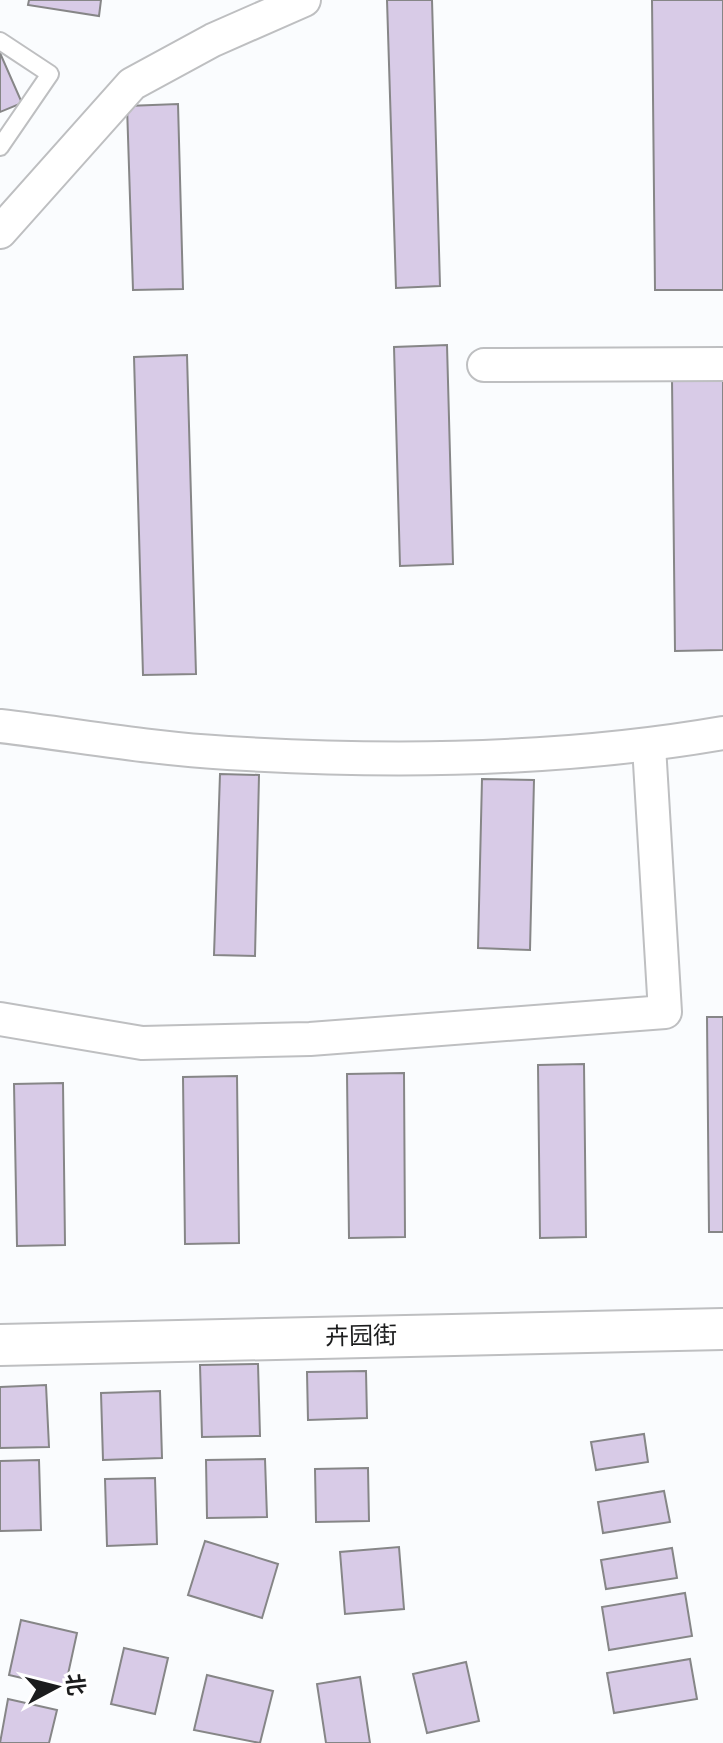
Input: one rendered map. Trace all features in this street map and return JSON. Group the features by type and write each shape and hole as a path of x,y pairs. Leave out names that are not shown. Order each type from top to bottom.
{"street":[{"path":"0,232 132,84 213,40 304,0"},
{"path":"484,365 723,364"},
{"path":"0,726 226,753 386,759 649,746 723,733"},
{"path":"0,1019 142,1043 310,1039 665,1012 649,746"},
{"name":"卉园街","path":"0,1345 723,1329"}],"lane":[{"path":"0,41 50,74 0,147"}],"building":[{"path":"29,0 101,0 99,16 28,5"},
{"path":"387,0 432,0 440,286 396,288"},
{"path":"652,0 723,0 723,290 655,290"},
{"path":"0,53 22,103 0,112"},
{"path":"178,104 183,289 133,290 127,106"},
{"path":"447,345 453,564 400,566 394,347"},
{"path":"187,355 196,674 143,675 134,357"},
{"path":"723,378 723,650 675,651 672,379"},
{"path":"220,774 259,775 255,956 214,955"},
{"path":"482,779 534,780 530,950 478,948"},
{"path":"707,1017 723,1017 723,1232 709,1232"},
{"path":"584,1064 586,1237 540,1238 538,1065"},
{"path":"404,1073 405,1237 349,1238 347,1074"},
{"path":"237,1076 239,1243 185,1244 183,1077"},
{"path":"63,1083 65,1245 17,1246 14,1084"},
{"path":"258,1364 260,1436 202,1437 200,1365"},
{"path":"366,1371 367,1418 308,1420 307,1372"},
{"path":"46,1385 49,1447 0,1448 0,1387"},
{"path":"160,1391 162,1458 103,1460 101,1393"},
{"path":"644,1434 648,1462 596,1470 591,1442"},
{"path":"265,1459 267,1517 207,1518 206,1460"},
{"path":"39,1460 41,1530 0,1531 0,1461"},
{"path":"368,1468 369,1521 316,1522 315,1469"},
{"path":"155,1478 157,1544 107,1546 105,1479"},
{"path":"664,1491 670,1522 603,1533 598,1502"},
{"path":"205,1541 278,1564 262,1618 188,1595"},
{"path":"399,1547 404,1609 345,1614 340,1552"},
{"path":"672,1548 677,1578 606,1589 601,1560"},
{"path":"685,1593 692,1636 609,1650 602,1607"},
{"path":"21,1620 77,1633 65,1688 9,1675"},
{"path":"124,1648 168,1658 155,1714 111,1704"},
{"path":"690,1659 697,1699 614,1713 607,1673"},
{"path":"466,1662 479,1721 427,1733 413,1674"},
{"path":"207,1675 273,1691 260,1743 194,1730"},
{"path":"360,1677 370,1743 326,1743 317,1684"},
{"path":"8,1699 57,1710 49,1743 0,1743"}]}
